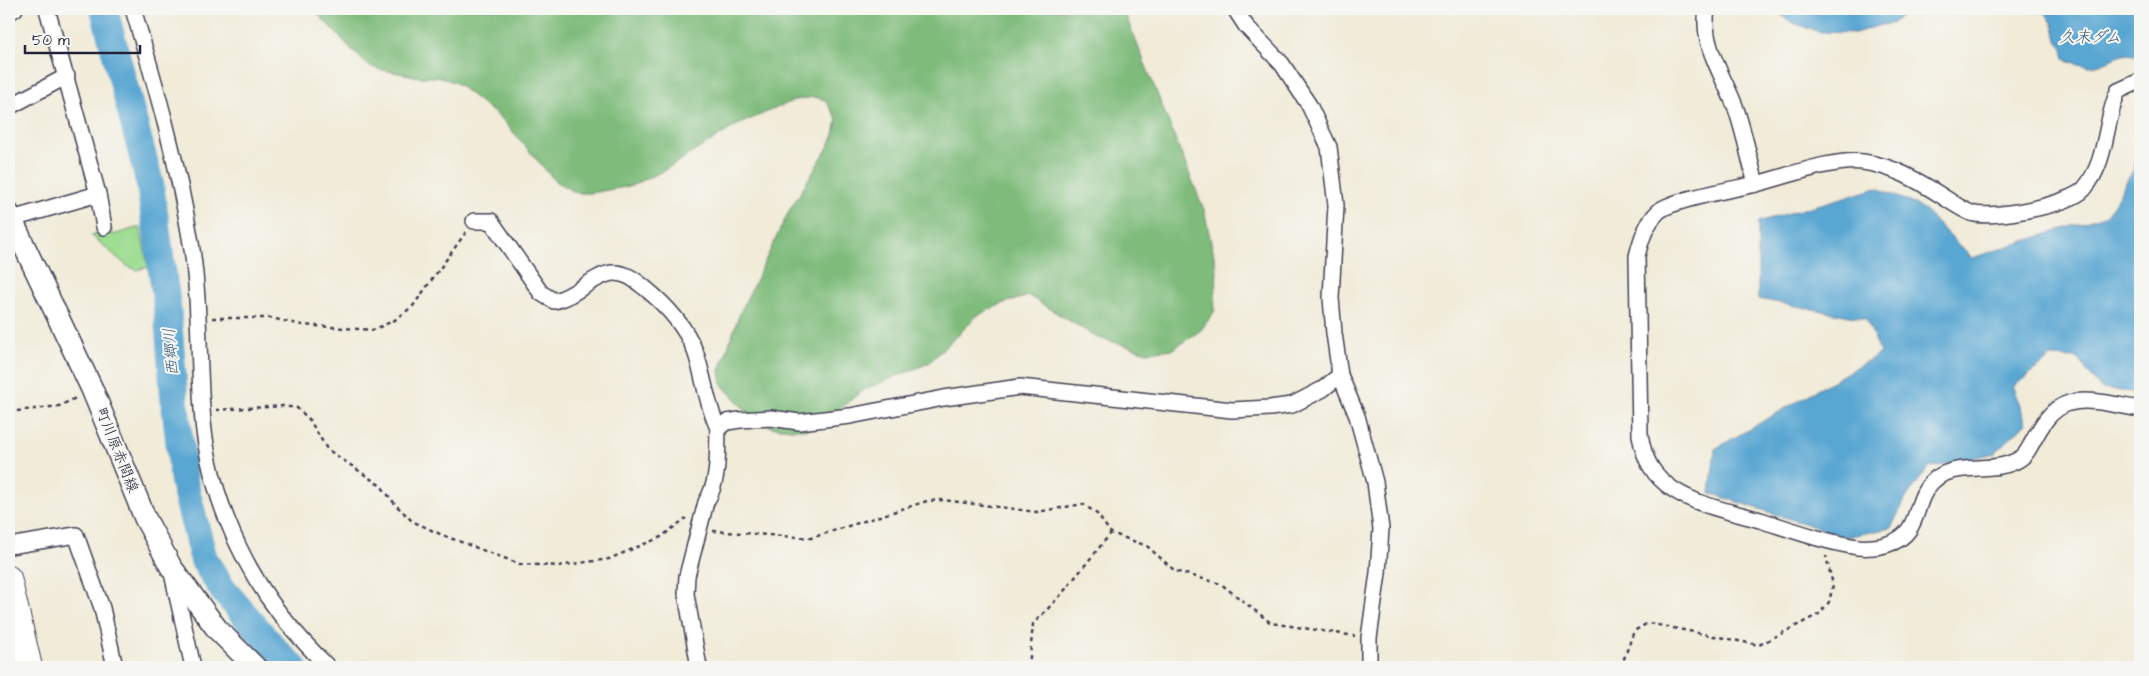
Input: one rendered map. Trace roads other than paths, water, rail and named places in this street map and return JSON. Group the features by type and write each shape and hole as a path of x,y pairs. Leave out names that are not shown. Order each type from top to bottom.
{"main road":[{"name":"町川原赤間線","path":"10,217 92,389 145,518 171,567 217,628 256,667"},
{"path":"9,578 30,667"}],"street":[{"path":"9,12 16,9"},
{"path":"47,9 98,194 104,227"},
{"path":"133,9 156,87 191,243 199,318 202,410 207,450 216,483 227,518 242,554 260,584 280,614 328,667"},
{"path":"1235,9 1246,26 1282,64 1309,105 1329,147 1336,205 1330,298 1340,375 1357,416 1376,482 1381,529 1378,573 1369,638 1369,667"},
{"path":"1707,9 1705,22 1709,49 1735,107 1756,184"},
{"path":"9,108 66,76"},
{"path":"2140,81 2118,90 2111,107 2099,166 2082,190 2060,202 2037,209 1973,214 1913,178 1885,166 1860,161 1834,164 1688,200 1660,211 1643,234 1637,256 1640,436 1643,455 1653,472 1674,490 1701,503 1820,538 1860,547 1887,544 1902,538 1914,523 1923,495 1932,482 1947,472 2004,466 2022,458 2053,411 2070,403 2088,400 2140,409"},
{"path":"10,217 98,194"},
{"path":"474,221 491,221 541,294 554,301 566,299 610,273 624,273 664,303 684,330 694,351 711,413 718,428 716,474 713,492 706,502 687,576 686,594 699,667"},
{"path":"718,428 727,422 740,420 771,418 799,422 850,416 944,398 1020,387 1232,410 1270,408 1292,405 1322,389 1340,375"},
{"path":"9,546 76,535 102,608 115,667"},
{"path":"171,567 193,667"}],"water":[{"path":"1773,9 1925,9 1902,15 1890,24 1855,33 1822,32 1810,29 1791,22"},
{"name":"久末ダム","path":"1947,9 2140,9 2140,63 2135,55 2129,54 2095,65 2086,66 2069,62 2065,59 2063,49 2057,41 2054,26 2045,12 1963,13"},
{"path":"2140,128 2140,393 2101,389 2077,358 2051,357 2013,387 2026,423 1995,453 1928,468 1906,498 1891,528 1846,537 1710,493 1715,449 1881,353 1866,319 1758,299 1758,222 1877,188 1921,207 1972,258 2107,215 2134,169"}],"waterway":[{"name":"西郷川","path":"104,9 150,184 167,305 174,395 184,482 204,560 223,590 277,652 293,667"}]}
